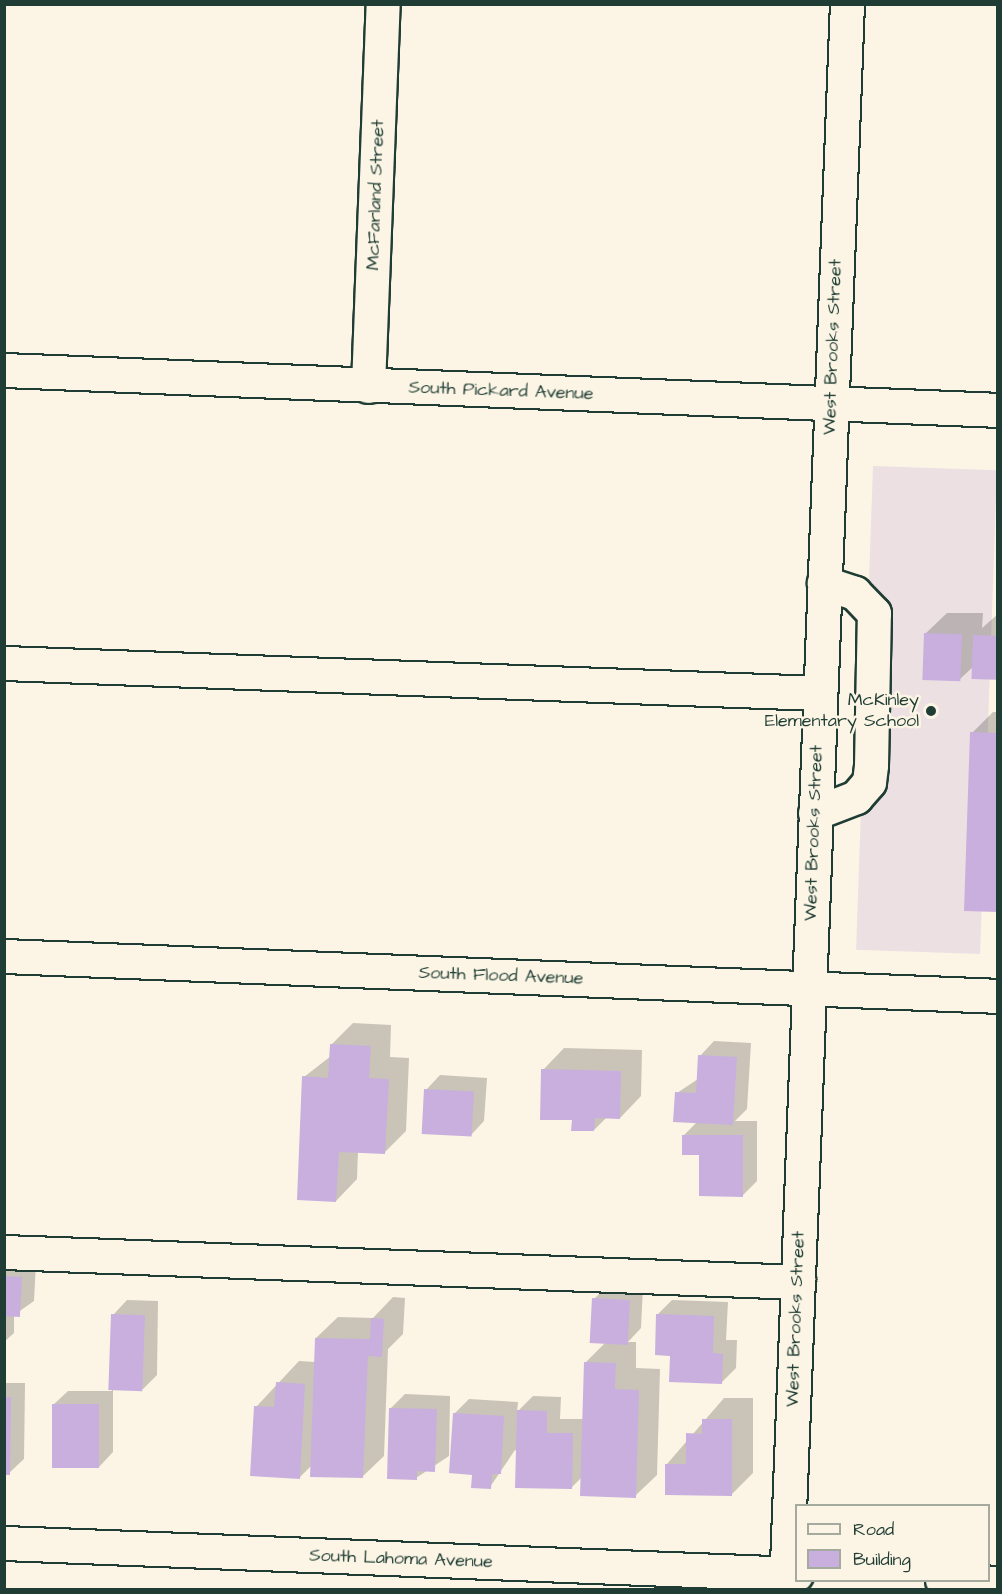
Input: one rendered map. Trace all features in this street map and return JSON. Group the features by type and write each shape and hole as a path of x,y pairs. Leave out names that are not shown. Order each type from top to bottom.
{"street":[{"name":"McFarland Street","path":"368,386 383,4"},
{"name":"West Brooks Street","path":"790,1579 808,988 847,4"},
{"name":"South Pickard Avenue","path":"4,370 998,410"},
{"path":"815,813 856,797 868,782 871,765 874,614 855,593 824,583"},
{"path":"4,663 820,693"},
{"name":"South Flood Avenue","path":"4,956 998,996"},
{"path":"4,1252 798,1282"},
{"name":"South Lahoma Avenue","path":"4,1543 790,1579"},
{"path":"970,1582 998,1583"}],"shaded area":[{"name":"McKinley Elementary School","path":"873,466 997,470 980,954 856,950"}],"building":[{"path":"924,633 962,634 960,681 922,680"},
{"path":"973,635 998,636 996,680 971,679"},
{"path":"970,732 998,733 998,912 964,911"},
{"path":"330,1044 371,1046 369,1078 389,1079 385,1154 339,1152 336,1202 297,1200 302,1076 328,1078"},
{"path":"698,1055 737,1057 733,1125 673,1122 675,1092 696,1093"},
{"path":"541,1069 621,1071 620,1119 595,1118 594,1131 571,1131 572,1120 540,1120"},
{"path":"424,1089 474,1092 472,1137 422,1134"},
{"path":"682,1135 743,1135 743,1197 699,1196 699,1155 682,1155"},
{"path":"4,1276 22,1277 20,1317 4,1316"},
{"path":"592,1298 630,1300 628,1345 590,1343"},
{"path":"111,1314 145,1315 142,1391 108,1390"},
{"path":"656,1314 714,1316 713,1353 723,1354 722,1384 669,1382 670,1356 655,1355"},
{"path":"371,1318 384,1319 382,1357 368,1356 363,1478 310,1477 315,1338 370,1339"},
{"path":"584,1362 616,1363 615,1389 639,1390 636,1498 580,1496"},
{"path":"276,1382 305,1384 300,1479 250,1476 254,1406 274,1407"},
{"path":"5,1397 11,1397 10,1475 5,1475"},
{"path":"52,1404 99,1404 99,1468 52,1468"},
{"path":"389,1408 437,1409 435,1472 417,1471 417,1480 387,1479"},
{"path":"517,1410 547,1411 547,1433 573,1433 572,1489 515,1488"},
{"path":"453,1413 504,1416 501,1474 492,1474 491,1489 471,1488 472,1475 449,1473"},
{"path":"702,1419 732,1419 732,1496 665,1495 665,1464 686,1464 686,1433 702,1434"}],"place":[{"name":"McKinley Elementary School","path":"931,711"}]}
